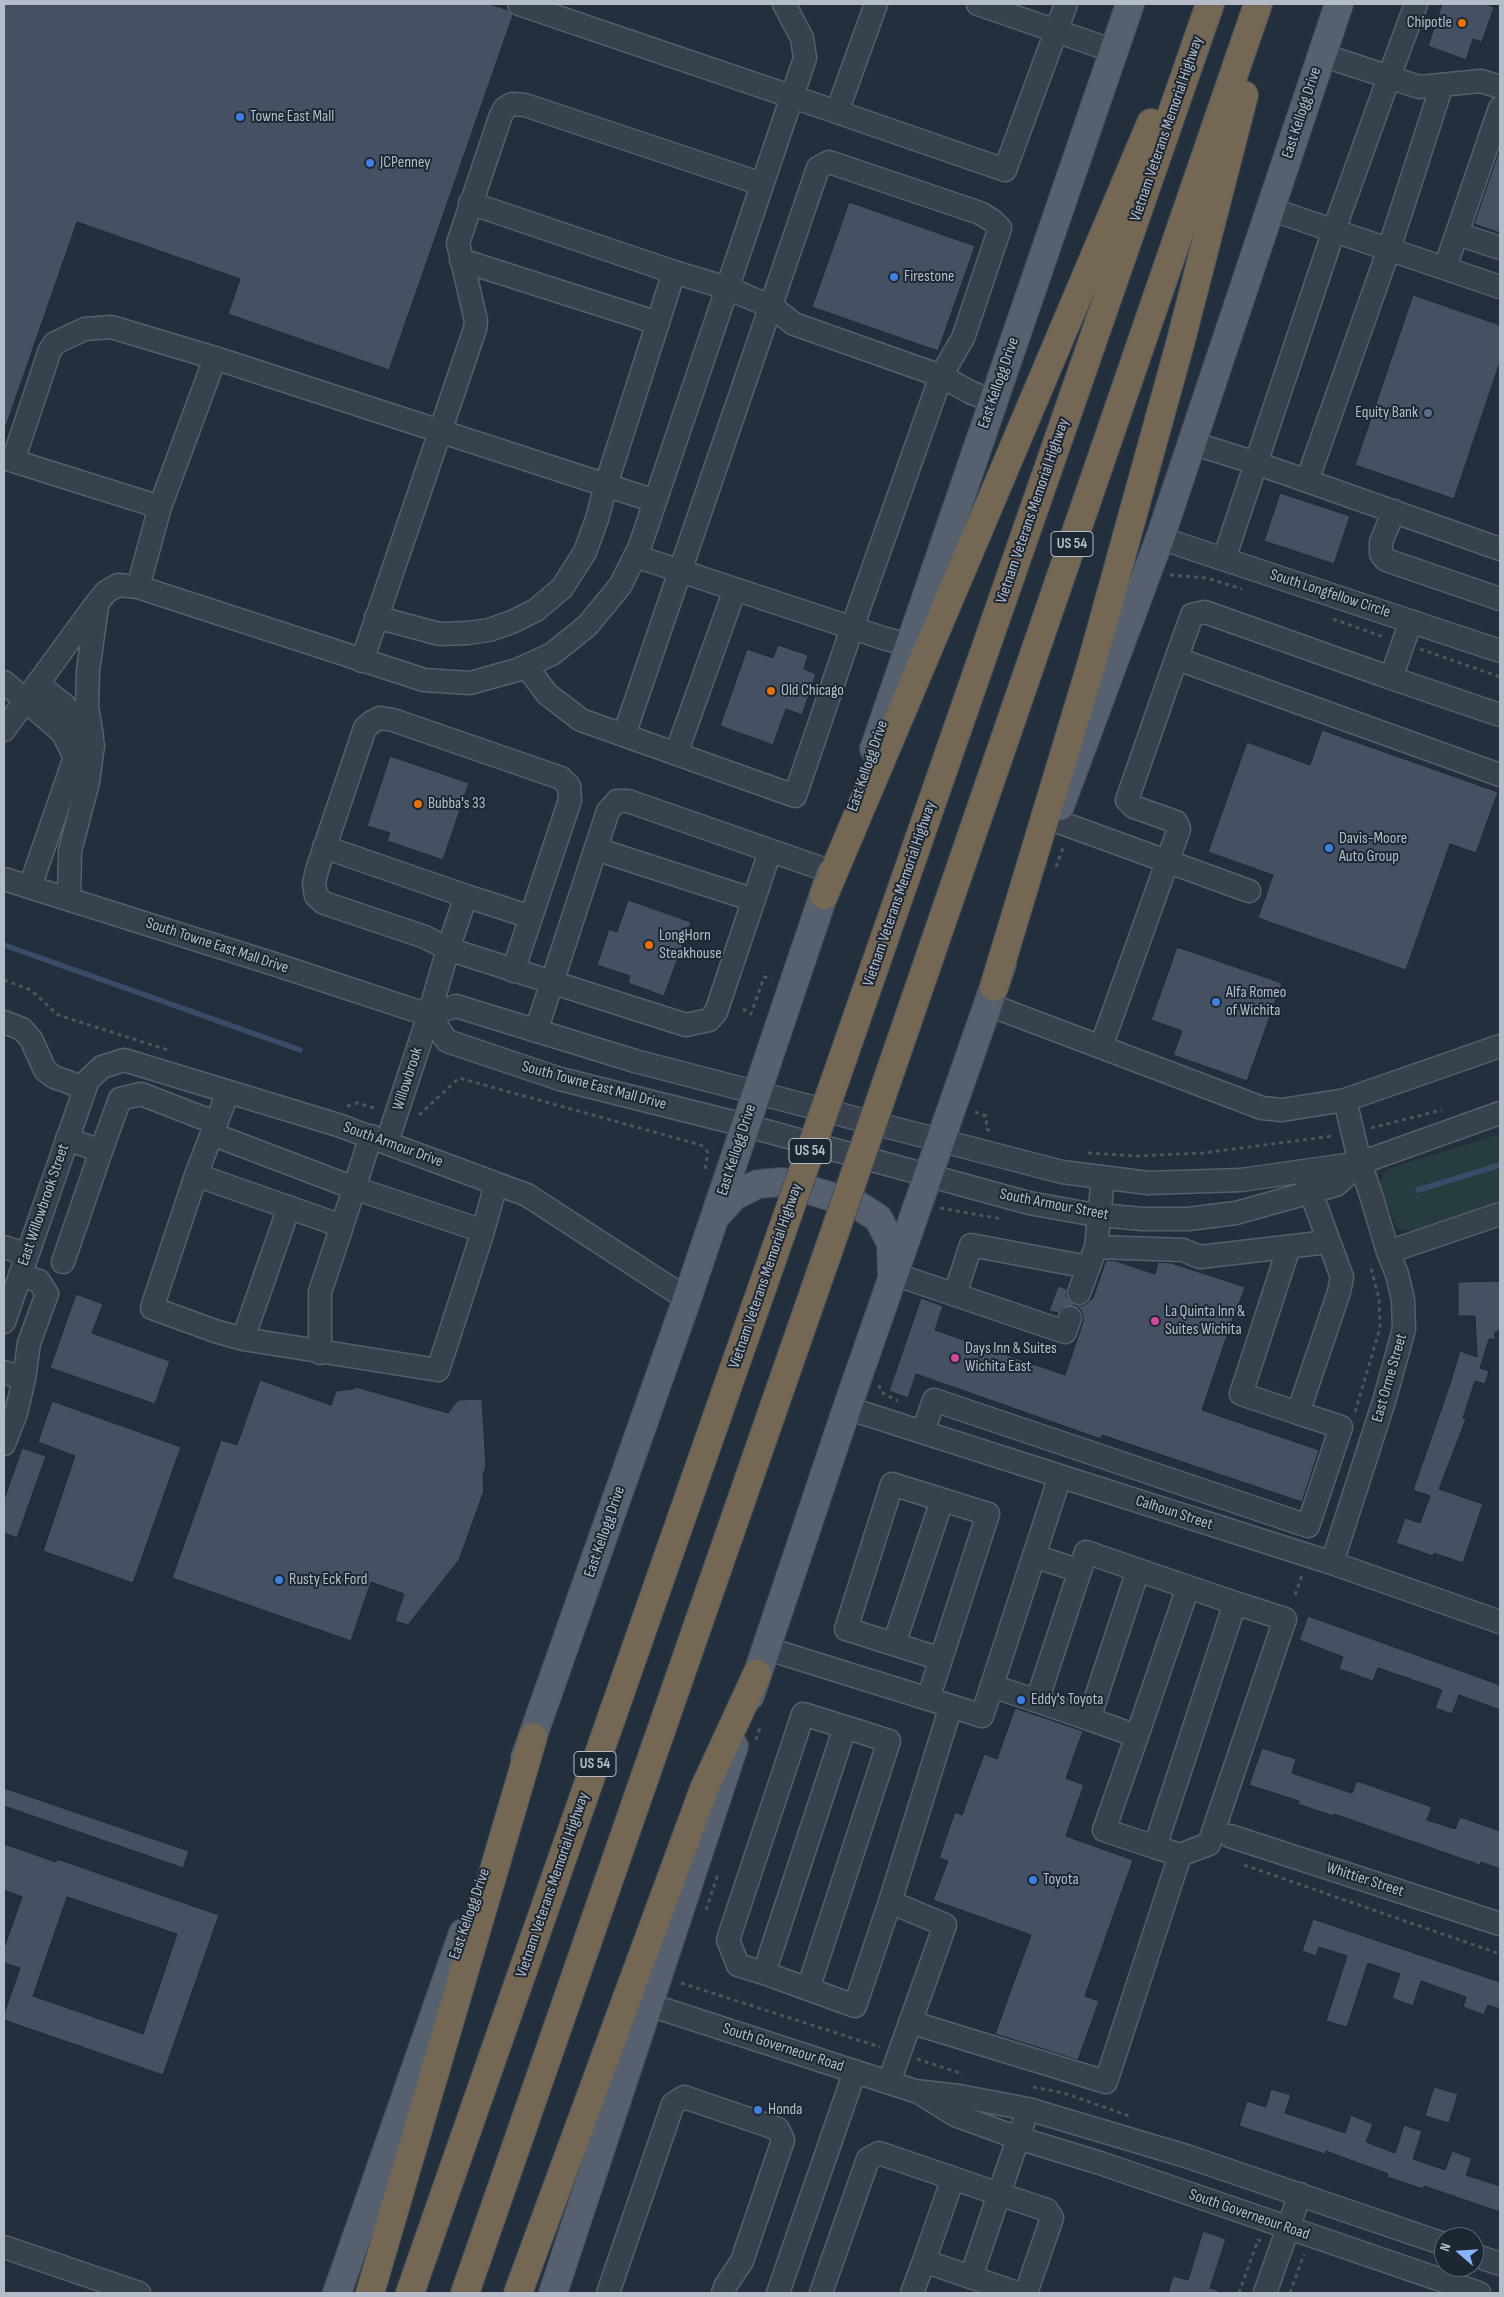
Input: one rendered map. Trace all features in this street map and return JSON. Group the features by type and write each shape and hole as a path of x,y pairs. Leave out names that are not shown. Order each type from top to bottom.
{"highway":[{"path":"828,883 918,648 1201,4"},
{"name":"Vietnam Veterans Memorial Highway","path":"410,2293 1210,4"},
{"name":"US 54","path":"464,2293 830,1246 1258,4"},
{"path":"991,996 1050,819 1178,353 1267,4"},
{"path":"518,2293 704,1789 758,1674"},
{"path":"370,2293 533,1737"}],"main road":[{"name":"East Kellogg Drive","path":"918,648 993,401 1130,4"},
{"name":"East Kellogg Drive","path":"1050,819 1160,538 1339,4"},
{"name":"East Kellogg Drive","path":"337,2293 687,1299 744,1125 828,883"},
{"path":"553,2293 847,1408 991,996"},
{"path":"714,1218 734,1196 758,1184 782,1182 856,1204 878,1218 891,1243 894,1276"}],"street":[{"path":"519,4 571,12 792,96 1005,170 1066,4"},
{"path":"837,112 876,4"},
{"path":"978,4 1114,51"},
{"path":"1224,559 1334,230 1416,4"},
{"path":"4,730 98,602 106,592 118,586 138,588 424,680 470,683 526,666 552,654 587,626 620,586 635,556 805,58 802,38 793,9"},
{"path":"1322,55 1419,87 1481,81 1500,87"},
{"path":"1308,481 1389,249 1442,85"},
{"path":"362,661 475,329 476,322 458,243 501,115 506,108 512,104 525,105 762,184"},
{"path":"1445,268 1500,108"},
{"path":"526,666 547,694 581,720 795,796 941,376 963,338 1000,228 980,213 829,162 818,168 624,735"},
{"path":"470,203 727,288 772,307 794,324 941,376 972,393 993,401"},
{"path":"1270,209 1500,287"},
{"path":"1458,234 1500,248"},
{"path":"461,260 658,323"},
{"path":"376,617 440,634 489,630 512,622 536,610 556,596 585,552 674,272"},
{"path":"160,507 8,460 50,350 55,343 85,329 111,326 655,501"},
{"path":"138,588 160,507 215,358"},
{"path":"1192,444 1256,463 1500,549"},
{"path":"1394,511 1381,542 1381,554 1386,560 1500,600"},
{"name":"South Longfellow Circle","path":"1160,538 1500,651"},
{"path":"635,556 918,648"},
{"path":"676,754 734,589"},
{"path":"69,899 70,851 88,782 93,745 87,706 88,671 98,602"},
{"path":"1101,1047 1179,829 1176,822 1134,807 1127,800 1192,615 1205,612 1500,715"},
{"path":"1391,678 1411,621"},
{"path":"1174,665 1183,661 1500,775"},
{"path":"4,682 63,704 84,726 93,745"},
{"path":"30,887 75,757 62,732 31,693"},
{"path":"513,971 570,800 569,786 561,778 392,720 380,718 365,728 324,847 314,884 316,896 324,903 424,937 448,948 513,971 686,1025 710,1020 716,1012 770,851"},
{"path":"536,1031 608,811 617,801 628,801 770,851 828,883"},
{"path":"1050,819 1249,891"},
{"path":"324,847 531,917"},
{"path":"596,849 754,900"},
{"name":"South Towne East Mall Drive","path":"4,879 429,1015 446,1041 560,1079 744,1125"},
{"name":"Willowbrook","path":"320,1353 320,1292 354,1188 379,1139 396,1114 466,896"},
{"path":"991,996 1101,1047 1262,1108 1282,1110 1345,1100 1500,1046"},
{"path":"429,1015 456,1006 635,1061 756,1092"},
{"path":"4,1022 22,1029 31,1039 45,1070 54,1077 85,1088"},
{"name":"South Armour Drive","path":"85,1088 88,1080 102,1067 124,1060 379,1139 527,1196 687,1299"},
{"name":"East Willowbrook Street","path":"4,1322 85,1088"},
{"path":"228,1092 196,1175 152,1308 215,1332 243,1340 438,1370 483,1231 496,1184"},
{"name":"South Armour Street","path":"756,1092 1062,1172 1157,1182 1241,1180 1360,1163 1500,1112"},
{"path":"63,1262 120,1099 141,1094 214,1128 354,1188 483,1231"},
{"name":"East Orme Street","path":"1332,1563 1385,1398 1404,1329 1402,1300 1397,1274 1379,1258 1371,1194 1360,1163 1345,1100"},
{"name":"South Armour Street","path":"744,1125 928,1177 1029,1203 1098,1215 1142,1219 1188,1219 1236,1212 1311,1193 1336,1185 1360,1163"},
{"path":"67,1139 101,1151"},
{"path":"1298,1413 1339,1292 1342,1277 1303,1171"},
{"path":"196,1175 342,1226"},
{"path":"1079,1293 1092,1257 1103,1177"},
{"path":"243,1340 289,1207"},
{"path":"1379,1258 1500,1214"},
{"path":"955,1294 971,1245 1092,1257 1183,1250 1200,1257 1328,1242"},
{"path":"4,1247 39,1281 47,1294 18,1370 16,1413 4,1444"},
{"path":"923,1432 934,1400 1308,1526 1341,1427 1241,1394 1289,1247"},
{"path":"894,1276 955,1294 1065,1332 1070,1318"},
{"name":"Calhoun Street","path":"847,1408 1332,1563 1500,1622"},
{"path":"766,1648 982,1716 1034,1556 1068,1479 1086,1451"},
{"path":"928,1699 941,1659 988,1514 892,1484 846,1629 941,1659"},
{"path":"894,1644 942,1500"},
{"path":"1260,1541 1269,1513"},
{"path":"1037,1701 1086,1552 1285,1619 1209,1844 1180,1855 1104,1830 1188,1587"},
{"path":"1034,1556 1080,1571"},
{"path":"1089,1719 1138,1570"},
{"path":"1155,1847 1235,1602"},
{"path":"992,1686 1137,1736"},
{"path":"808,1989 890,1741 803,1714 728,1940 738,1965 855,2006 952,1706"},
{"path":"764,1973 845,1728"},
{"name":"Whittier Street","path":"1230,1836 1500,1924"},
{"path":"910,2022 1106,2082 1180,1855"},
{"path":"889,2082 945,1925 890,1902"},
{"name":"South Governeour Road","path":"650,2005 915,2091 955,2115 1018,2138 1100,2163 1479,2293"},
{"path":"778,2293 855,2071"},
{"name":"South Governeour Road","path":"915,2091 959,2096 1028,2109 1186,2156 1434,2241"},
{"path":"608,2293 673,2104 684,2097 778,2129 783,2140 742,2261 726,2284 723,2293"},
{"path":"971,2277 1028,2109"},
{"path":"821,2293 868,2159 879,2153 1047,2210 1052,2218 1026,2293"},
{"path":"912,2293 953,2178"},
{"path":"1265,2293 1300,2194"},
{"path":"4,2247 139,2293"},
{"path":"1484,2258 1500,2264"},
{"path":"924,2261 1017,2293"}],"path":[{"path":"1162,574 1207,578 1251,592"},
{"path":"1331,619 1500,677"},
{"path":"743,1009 751,1014 764,977 773,979"},
{"path":"4,980 31,990 58,1015 176,1052"},
{"path":"341,1108 358,1103 415,1118 458,1078 701,1144 708,1152"},
{"path":"1081,1152 1136,1156 1202,1153 1323,1139 1407,1120 1444,1109"},
{"path":"970,1110 986,1116 987,1129 997,1136"},
{"path":"1353,1418 1380,1328 1379,1258"},
{"path":"1295,1595 1308,1556"},
{"path":"1244,1865 1500,1954"}],"green space":[{"path":"1500,1134 1500,1202 1415,1230 1400,1230 1395,1223 1380,1184 1383,1175 1390,1168"}],"building":[{"name":"Towne East Mall","path":"4,4 490,4 508,10 513,15 389,370 228,314 240,279 77,222 6,426 4,425"},
{"name":"Chipotle","path":"1442,4 1486,4 1494,7 1482,42 1473,39 1466,60 1428,46"},
{"path":"1500,148 1500,233 1474,224"},
{"name":"Firestone","path":"849,202 975,246 938,351 812,307"},
{"name":"Equity Bank","path":"1413,295 1500,325 1500,362 1454,499 1355,465"},
{"path":"1280,493 1350,516 1334,564 1264,541"},
{"name":"Old Chicago","path":"778,645 808,655 804,669 816,674 802,715 786,709 773,745 720,726 747,649 773,658"},
{"name":"Davis-Moore Auto Group","path":"1322,730 1498,792 1476,853 1450,844 1406,970 1258,918 1273,875 1208,852 1247,742 1310,765"},
{"name":"Bubba's 33","path":"390,756 469,783 443,860 387,841 390,833 367,826"},
{"name":"LongHorn Steakhouse","path":"628,900 691,922 664,996 628,983 630,976 597,965 609,929 617,932"},
{"name":"Alfa Romeo of Wichita","path":"1177,947 1282,983 1247,1081 1173,1055 1182,1031 1151,1020"},
{"path":"1106,1260 1116,1261 1155,1274 1158,1262 1171,1263 1245,1287 1202,1410 1319,1450 1302,1502 1102,1435 1101,1439 916,1374 908,1398 889,1391 921,1298 943,1306 935,1330 1065,1375 1083,1322 1083,1316 1080,1309 1074,1306 1062,1308 1058,1313 1049,1311 1058,1286 1067,1289 1066,1296 1074,1305 1081,1306 1093,1298"},
{"path":"1500,1281 1500,1331 1495,1332 1495,1339 1489,1339 1480,1368 1489,1371 1485,1384 1475,1381 1463,1418 1466,1419 1439,1489 1483,1504 1463,1563 1434,1553 1433,1556 1396,1543 1405,1518 1420,1523 1430,1496 1413,1490 1460,1351 1477,1357 1475,1316 1458,1316 1458,1282"},
{"path":"76,1294 103,1304 92,1333 170,1361 155,1404 50,1368"},
{"path":"260,1380 331,1405 336,1391 356,1387 448,1413 458,1400 482,1399 486,1466 483,1476 484,1491 459,1560 408,1625 395,1621 404,1594 371,1582 351,1641 172,1578 221,1440 237,1445"},
{"path":"52,1401 181,1447 133,1583 43,1551 75,1456 38,1442"},
{"path":"22,1448 46,1456 17,1538 4,1533 4,1500"},
{"path":"1308,1616 1500,1685 1500,1710 1459,1695 1452,1714 1435,1708 1442,1690 1378,1668 1373,1681 1339,1669 1343,1657 1299,1640"},
{"name":"Toyota","path":"1015,1708 1083,1731 1066,1778 1084,1785 1066,1836 1133,1860 1085,1996 1099,2001 1078,2060 995,2034 1031,1935 933,1900 948,1861 939,1858 955,1812 962,1815 984,1754 997,1759"},
{"path":"1262,1748 1296,1759 1292,1773 1352,1793 1357,1781 1432,1807 1427,1820 1455,1829 1460,1817 1500,1831 1500,1869 1481,1862 1480,1865 1334,1814 1333,1816 1298,1804 1299,1801 1249,1785"},
{"path":"4,1788 189,1851 183,1868 4,1806"},
{"path":"4,1844 56,1862 57,1859 219,1915 163,2075 4,2020 4,2014 20,1968 4,1963 4,1948 22,1897 4,1890","holes":["67,1897 177,1934 143,2034 33,1996"]},
{"path":"1313,1919 1500,1982 1500,2009 1488,2005 1484,2015 1463,2007 1466,1997 1421,1981 1413,2006 1392,1998 1400,1974 1368,1963 1347,2027 1326,2021 1347,1956 1319,1947 1316,1956 1302,1951"},
{"path":"1434,2087 1458,2094 1449,2123 1425,2116"},
{"path":"1271,2089 1291,2095 1285,2113 1345,2133 1351,2115 1373,2124 1366,2142 1395,2153 1404,2125 1422,2131 1413,2159 1445,2170 1452,2151 1472,2158 1466,2175 1500,2186 1500,2212 1424,2186 1423,2189 1387,2177 1388,2174 1326,2151 1325,2154 1239,2126 1247,2101 1266,2107"},
{"path":"1203,2231 1226,2239 1210,2288 1218,2290 1218,2293 1168,2293 1173,2276 1188,2280"}],"waterway":[{"path":"4,945 300,1050"},
{"path":"1418,1190 1500,1165"}],"place":[{"name":"Chipotle","path":"1462,23"},
{"name":"Towne East Mall","path":"240,117"},
{"name":"JCPenney","path":"370,163"},
{"name":"Firestone","path":"894,277"},
{"name":"Equity Bank","path":"1428,413"},
{"name":"Old Chicago","path":"771,691"},
{"name":"Bubba's 33","path":"418,804"},
{"name":"Davis-Moore Auto Group","path":"1329,848"},
{"name":"LongHorn Steakhouse","path":"649,945"},
{"name":"Alfa Romeo of Wichita","path":"1216,1002"},
{"name":"La Quinta Inn & Suites Wichita","path":"1155,1321"},
{"name":"Days Inn & Suites Wichita East","path":"955,1358"},
{"name":"Rusty Eck Ford","path":"279,1580"},
{"name":"Eddy's Toyota","path":"1021,1700"},
{"name":"Toyota","path":"1033,1880"},
{"name":"Honda","path":"758,2110"}]}
